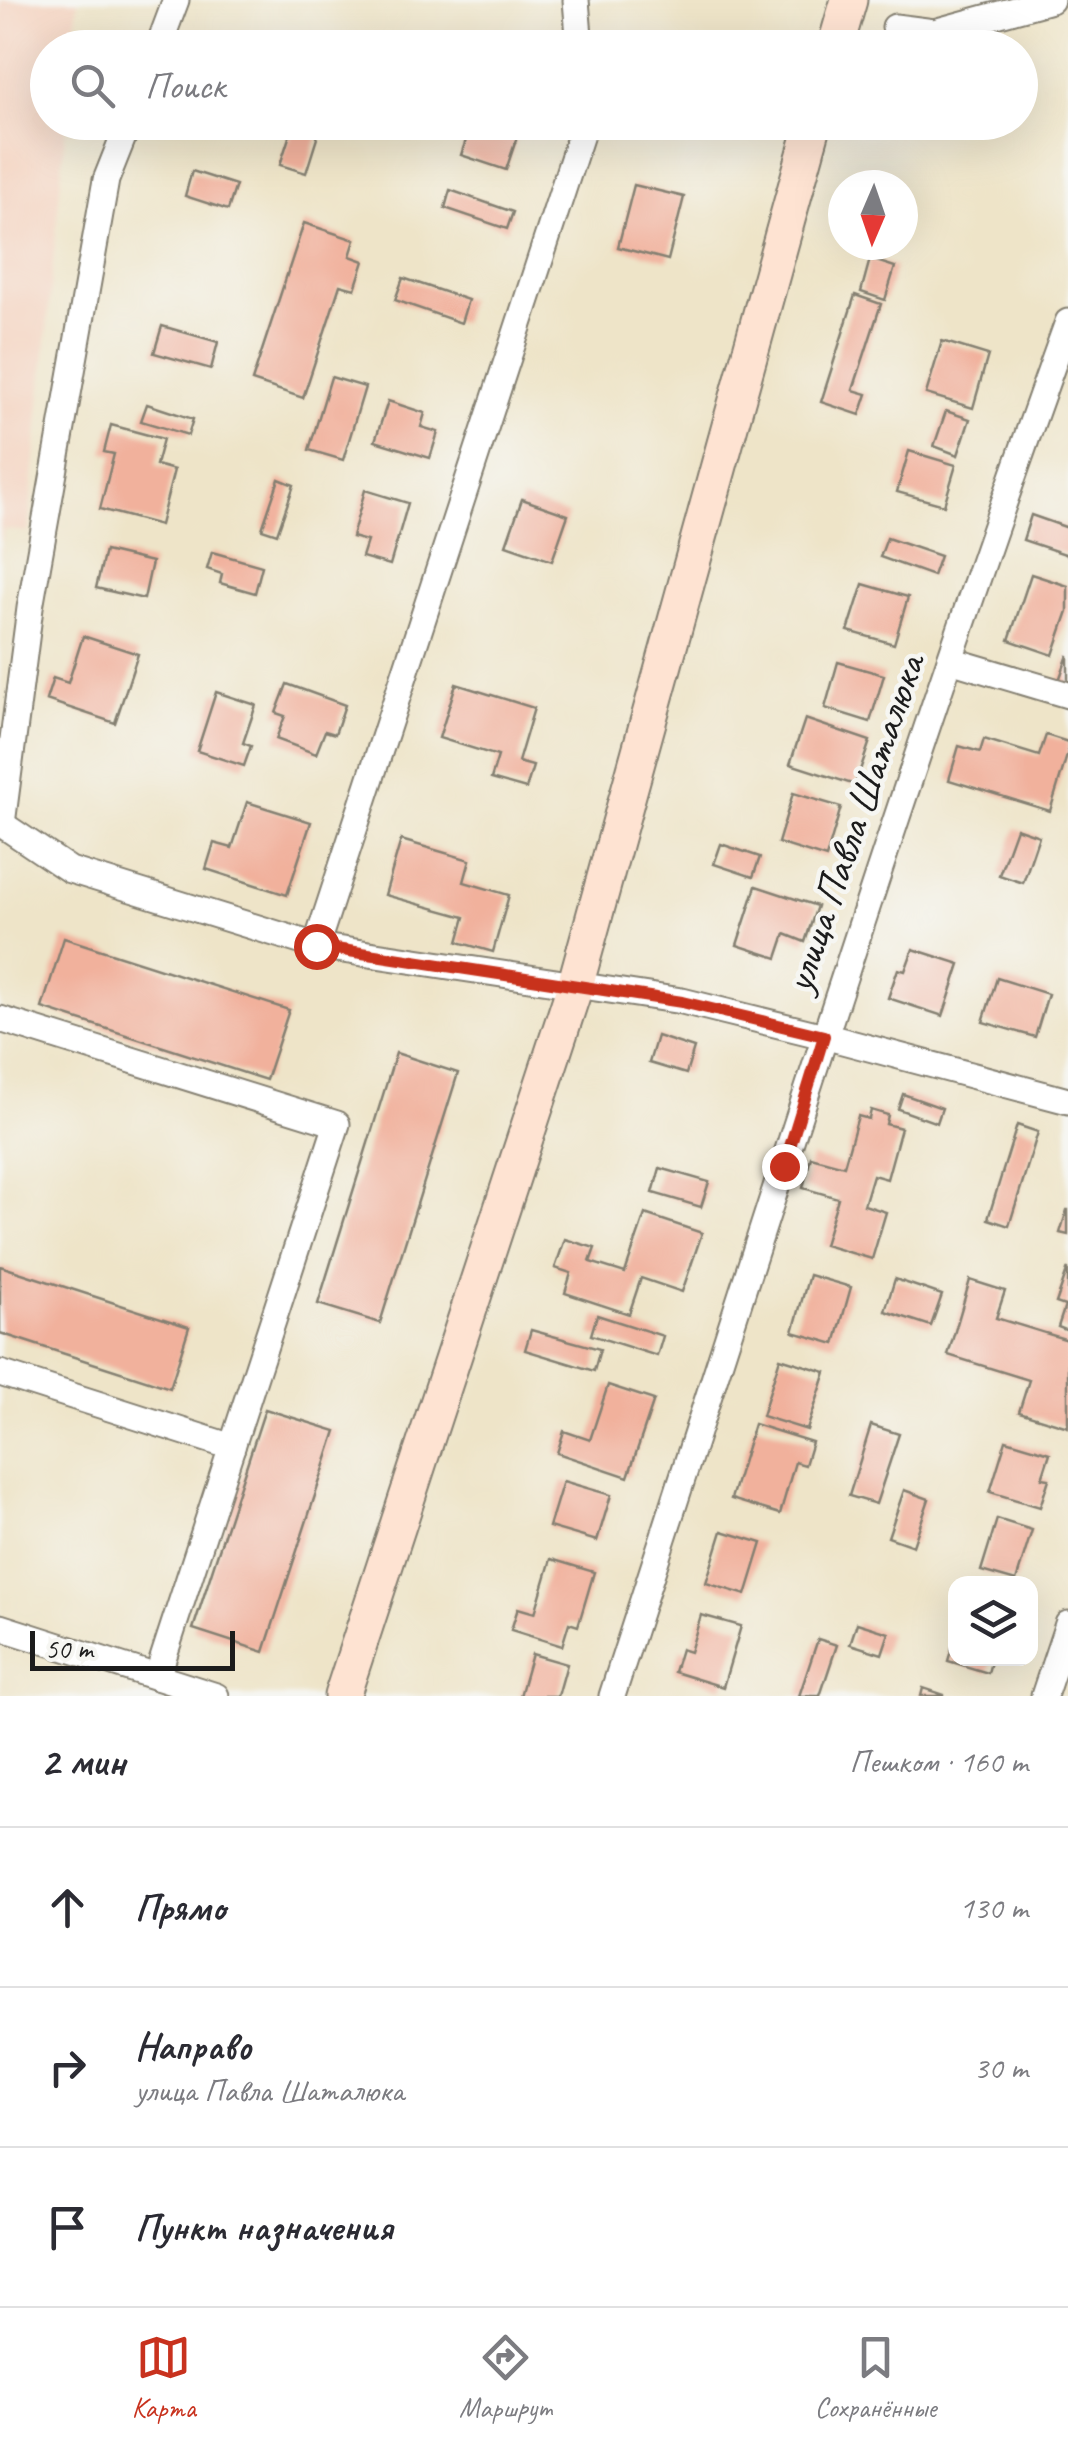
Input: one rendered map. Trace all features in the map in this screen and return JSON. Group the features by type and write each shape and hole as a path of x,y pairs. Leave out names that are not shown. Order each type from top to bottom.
{"street":[{"path":"165,30 176,0"},
{"path":"576,0 578,30"},
{"path":"840,30 848,0"},
{"path":"941,30 1051,0"},
{"path":"896,27 919,30"},
{"path":"121,140 106,180 30,608 1,824 70,870 316,946 682,1002 1068,1101"},
{"path":"316,946 579,140"},
{"path":"342,1696 574,986 809,140"},
{"name":"улица Павла Шаталюка","path":"612,1696 824,1036 989,541 1068,322"},
{"path":"950,660 1068,695"},
{"path":"0,1019 337,1124 157,1677"},
{"path":"0,1373 232,1447"},
{"path":"1044,1696 1068,1624"},
{"path":"0,1627 216,1696"}],"shaded area":[{"path":"0,0 78,0 75,30 30,30 30,140 64,140 28,532 3,529 0,563"}],"building":[{"path":"288,140 316,140 306,173 280,165"},
{"path":"466,140 516,140 506,170 461,155"},
{"path":"192,171 236,185 228,210 185,196"},
{"path":"634,185 684,197 668,260 618,247"},
{"path":"450,190 513,212 507,229 445,208"},
{"path":"304,223 355,240 350,256 364,261 355,289 340,285 303,398 252,381"},
{"path":"870,260 895,267 885,300 861,292"},
{"path":"403,278 468,300 461,323 395,300"},
{"path":"855,295 881,304 853,390 867,394 860,415 821,402"},
{"path":"162,326 218,342 211,369 154,353"},
{"path":"942,341 988,355 973,408 926,394"},
{"path":"331,377 365,387 343,460 309,450"},
{"path":"388,401 425,413 421,427 438,432 430,458 375,441"},
{"path":"147,404 193,419 188,435 141,421"},
{"path":"946,411 970,419 958,455 934,446"},
{"path":"111,425 163,439 156,465 174,470 160,525 100,509 114,454 104,452"},
{"path":"909,451 956,465 944,505 897,492"},
{"path":"279,479 294,485 277,534 262,529"},
{"path":"365,490 408,503 390,565 362,557 367,541 352,537"},
{"path":"522,499 568,515 552,561 506,545"},
{"path":"1031,515 1068,528 1068,555 1023,540"},
{"path":"887,538 940,556 933,576 880,557"},
{"path":"105,551 152,562 144,599 96,588"},
{"path":"212,552 262,566 255,593 220,583 222,574 207,569"},
{"path":"1031,574 1068,586 1068,611 1053,655 1009,640"},
{"path":"863,584 908,597 894,644 848,631"},
{"path":"83,636 138,654 115,723 46,700 53,678 68,683"},
{"path":"1068,655 1068,693 1056,689"},
{"path":"838,662 884,675 870,722 825,708"},
{"path":"287,684 345,705 335,734 325,731 316,754 276,739 285,716 276,713"},
{"path":"456,684 534,708 518,762 533,766 526,789 491,779 498,756 439,738"},
{"path":"216,692 256,705 243,743 251,746 244,766 197,751"},
{"path":"805,719 870,741 855,785 790,764"},
{"path":"1046,735 1068,742 1050,811 949,780 959,746 980,752 984,739 1039,756"},
{"path":"793,793 841,807 826,858 778,843"},
{"path":"247,802 311,822 287,895 206,869 214,843 232,848"},
{"path":"1016,828 1039,836 1023,883 999,875"},
{"path":"401,840 470,860 464,882 509,895 493,952 458,942 465,917 385,895"},
{"path":"721,844 760,857 753,877 714,864"},
{"path":"756,886 817,906 805,942 785,934 777,958 737,945"},
{"path":"64,938 289,1010 266,1080 42,1008"},
{"path":"913,949 960,964 943,1016 888,998 898,969 905,971"},
{"path":"997,978 1048,994 1035,1037 983,1022"},
{"path":"657,1036 694,1048 686,1074 649,1063"},
{"path":"396,1053 458,1073 380,1323 318,1304"},
{"path":"903,1094 942,1108 937,1123 898,1109"},
{"path":"871,1110 888,1115 886,1124 901,1128 887,1179 873,1175 864,1205 886,1212 872,1259 824,1245 838,1198 803,1188 811,1157 844,1166 858,1116 869,1119"},
{"path":"1017,1125 1038,1132 1009,1226 988,1219"},
{"path":"660,1168 709,1182 701,1207 653,1193"},
{"path":"1068,1210 1068,1235 1060,1233"},
{"path":"645,1214 702,1233 682,1292 641,1278 629,1314 565,1293 571,1273 555,1268 565,1239 595,1248 590,1262 625,1273"},
{"path":"0,1266 189,1327 170,1388 0,1333"},
{"path":"1068,1268 1068,1331 1058,1327 1065,1306 1056,1303"},
{"path":"809,1275 851,1287 835,1344 793,1332"},
{"path":"895,1279 942,1295 931,1326 885,1311"},
{"path":"970,1280 1005,1291 996,1318 1068,1340 1068,1427 1019,1412 1029,1380 948,1355"},
{"path":"597,1315 663,1336 657,1356 591,1335"},
{"path":"531,1330 600,1349 594,1371 525,1350"},
{"path":"780,1358 826,1372 807,1430 762,1416"},
{"path":"608,1385 654,1400 628,1477 557,1453 564,1431 590,1440"},
{"path":"265,1409 336,1431 264,1652 193,1629"},
{"path":"754,1424 812,1442 805,1465 795,1462 780,1514 731,1499"},
{"path":"871,1425 899,1434 876,1504 849,1496"},
{"path":"1006,1440 1050,1453 1042,1478 1049,1479 1040,1507 990,1492"},
{"path":"563,1481 611,1495 597,1541 549,1527"},
{"path":"904,1490 929,1499 913,1546 888,1537"},
{"path":"997,1519 1032,1530 1018,1576 981,1571"},
{"path":"722,1531 762,1543 746,1595 706,1583"},
{"path":"551,1559 594,1572 578,1626 569,1623 562,1646 511,1630 518,1608 535,1613"},
{"path":"701,1615 741,1626 723,1687 674,1672 681,1649 690,1652"},
{"path":"857,1623 889,1633 882,1654 850,1644"},
{"path":"818,1639 837,1645 820,1696 799,1696"},
{"path":"532,1654 567,1664 558,1696 520,1696"},
{"path":"965,1666 990,1666 988,1673"},
{"path":"923,1688 944,1695 944,1696 921,1696"}],"route":[{"path":"316,946 682,1002 824,1036 784,1166"}]}
